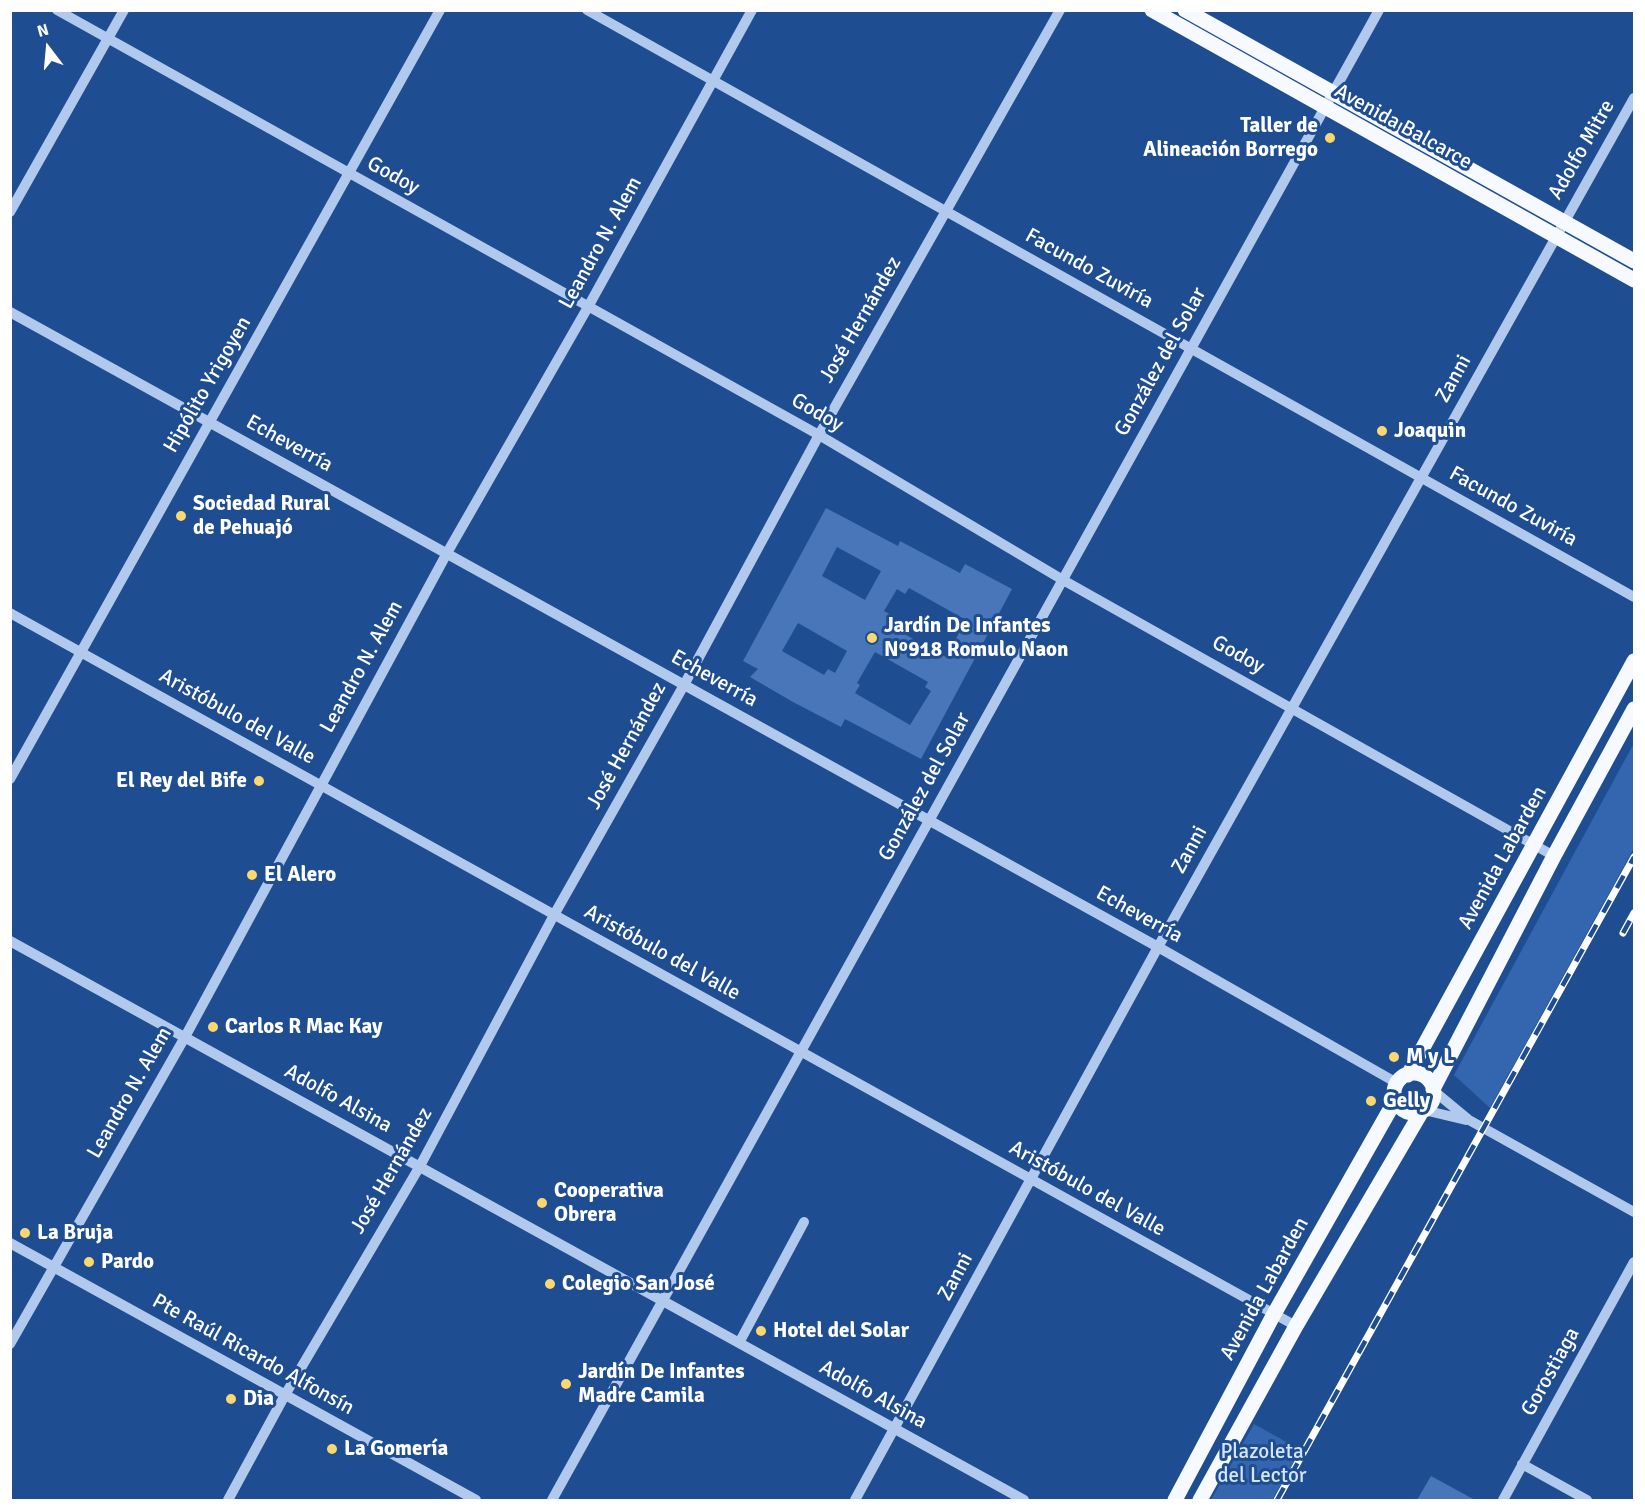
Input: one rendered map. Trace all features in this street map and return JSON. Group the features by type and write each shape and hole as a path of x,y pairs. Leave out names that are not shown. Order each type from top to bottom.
{"main road":[{"name":"Avenida Balcarce","path":"1152,10 1635,280"},
{"name":"Avenida Balcarce","path":"1185,10 1635,261"},
{"name":"Avenida Labarden","path":"1175,1500 1274,1314 1635,661"},
{"name":"Avenida Labarden","path":"1434,1090 1554,856 1635,709"},
{"path":"1200,1500 1296,1326 1423,1110 1432,1102 1434,1090 1424,1076 1400,1086 1406,1111 1423,1110"}],"street":[{"name":"Godoy","path":"57,10 819,435 1063,580 1293,707 1554,856"},
{"path":"10,212 124,10"},
{"name":"Hipólito Yrigoyen","path":"10,779 209,422 351,175 440,10"},
{"name":"Facundo Zuviría","path":"587,10 1635,597"},
{"name":"Leandro N. Alem","path":"10,1344 185,1037 447,553 588,307 752,10"},
{"name":"José Hernández","path":"228,1500 285,1395 420,1166 554,915 684,685 819,435 1060,10"},
{"name":"González del Solar","path":"552,1500 1379,10"},
{"name":"Adolfo Mitre","path":"1564,222 1635,98"},
{"name":"Zanni","path":"855,1500 896,1430 1158,947 1564,222"},
{"name":"Echeverría","path":"10,312 1158,947 1400,1086"},
{"name":"Aristóbulo del Valle","path":"10,613 1296,1326"},
{"name":"Adolfo Alsina","path":"10,941 1024,1500"},
{"path":"1434,1090 1469,1120 1635,1212"},
{"path":"1423,1110 1469,1120"},
{"path":"740,1343 804,1222"},
{"name":"Pte Raúl Ricardo Alfonsín","path":"10,1244 476,1500"},
{"name":"Gorostiaga","path":"1503,1500 1635,1262"},
{"path":"1522,1464 1587,1500"}],"green space":[{"path":"1634,743 1634,848 1490,1108 1454,1075"},
{"name":"Plazoleta del Lector","path":"1254,1424 1301,1450 1272,1500 1211,1500"}],"building":[{"path":"826,508 898,546 900,541 960,573 965,564 1012,589 921,759 845,719 841,727 793,702 750,677 758,669 743,661","holes":["837,547 881,571 865,600 822,576","909,588 966,620 946,657 888,625 893,616 884,611 897,589 905,594","798,623 847,651 835,673 828,669 824,675 782,651","875,652 928,682 925,687 931,691 910,725 855,693 860,685 857,683"]},
{"path":"1431,1476 1475,1500 1417,1500"}],"railway":[{"path":"1277,1500 1634,857"},
{"path":"1623,933 1634,913"}],"place":[{"name":"Taller de Alineación Borrego","path":"1330,138"},
{"name":"Joaquin","path":"1382,431"},
{"name":"Sociedad Rural de Pehuajó","path":"181,516"},
{"name":"Jardín De Infantes Nº918 Romulo Naon","path":"872,638"},
{"name":"El Rey del Bife","path":"259,781"},
{"name":"El Alero","path":"252,875"},
{"name":"Carlos R Mac Kay","path":"213,1027"},
{"name":"M y L","path":"1394,1057"},
{"name":"Gelly","path":"1371,1101"},
{"name":"Cooperativa Obrera","path":"542,1203"},
{"name":"La Bruja","path":"25,1233"},
{"name":"Pardo","path":"89,1262"},
{"name":"Colegio San José","path":"550,1284"},
{"name":"Hotel del Solar","path":"761,1331"},
{"name":"Jardín De Infantes Madre Camila","path":"566,1384"},
{"name":"Dia","path":"231,1399"},
{"name":"La Gomería","path":"332,1449"}]}
